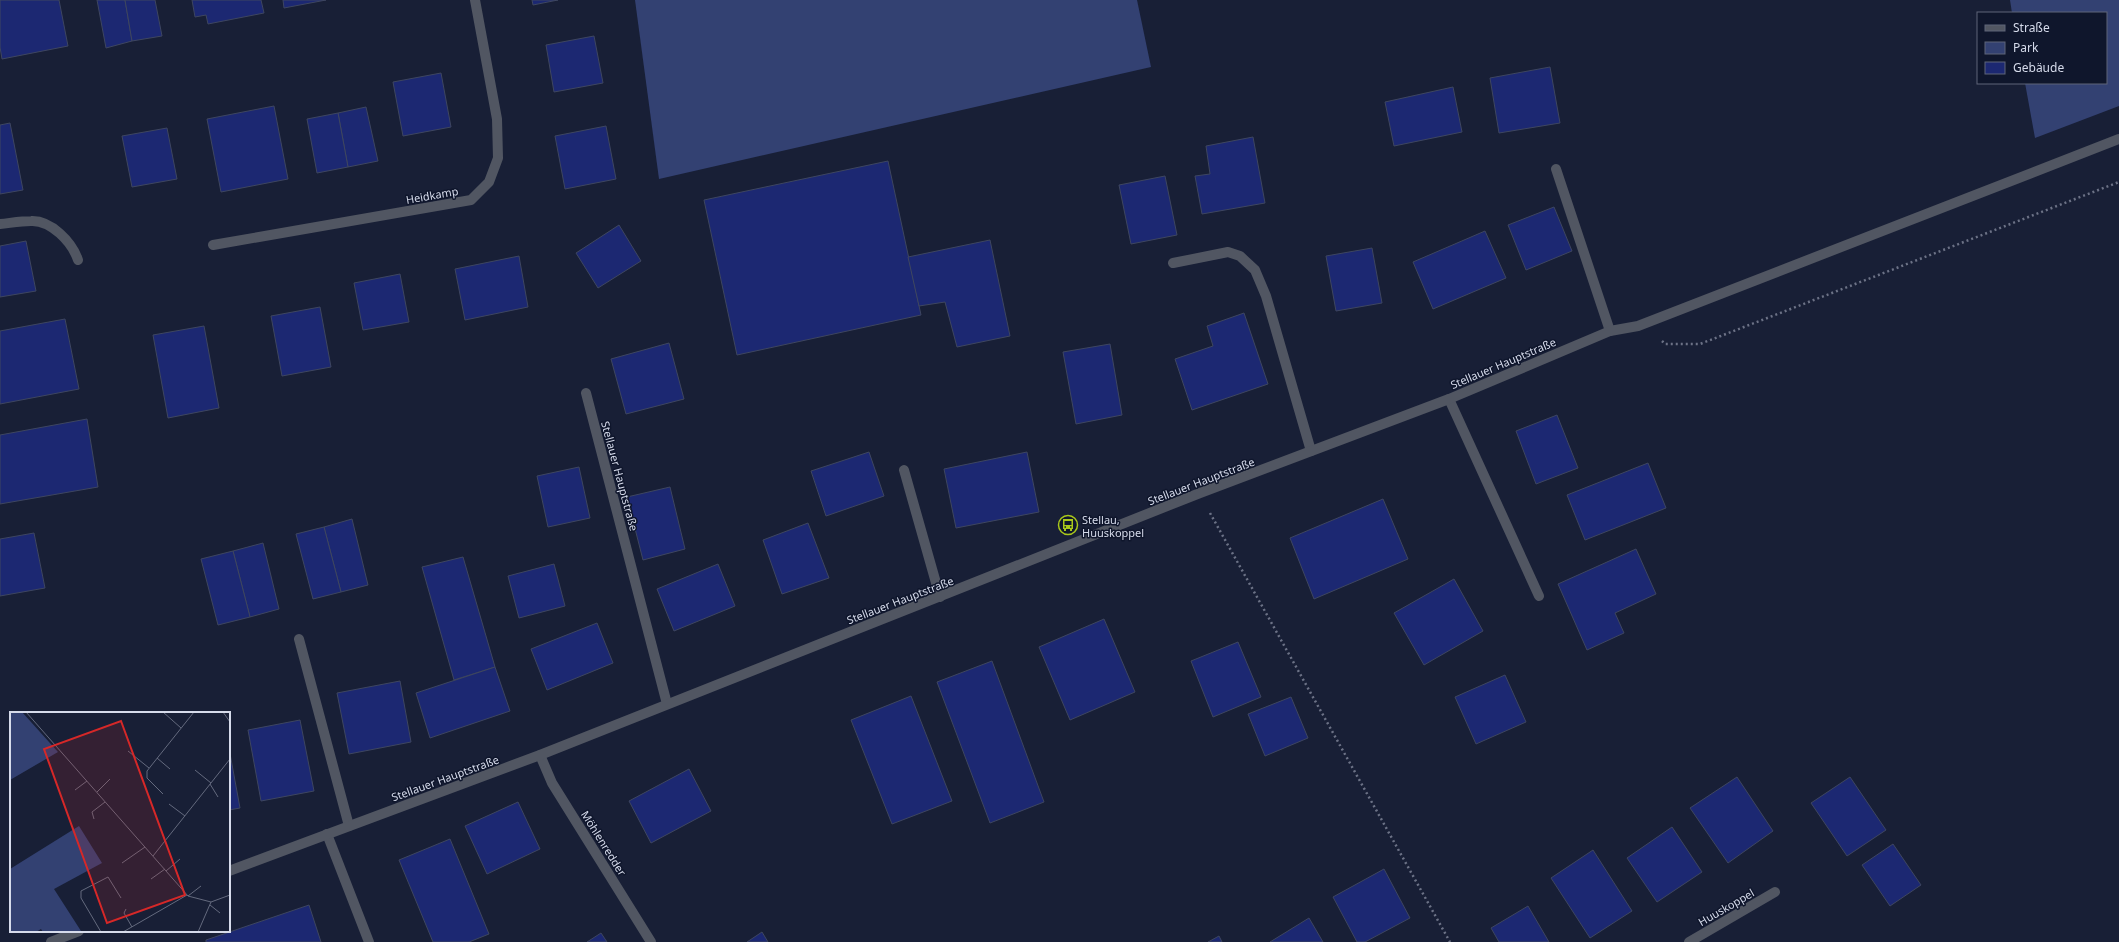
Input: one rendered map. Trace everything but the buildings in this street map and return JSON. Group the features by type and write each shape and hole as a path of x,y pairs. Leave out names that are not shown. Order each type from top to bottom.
{"street":[{"name":"Heidkamp","path":"214,245 470,200 489,182 498,158 497,119 475,0"},
{"name":"Stellauer Hauptstraße","path":"230,871 540,755 1200,494 1449,399 1610,331 1638,326 2119,139"},
{"path":"1556,169 1610,331"},
{"path":"0,224 32,220 54,228 73,247 78,260"},
{"path":"1173,262 1228,252 1240,256 1255,270 1266,296 1311,451"},
{"name":"Stellauer Hauptstraße","path":"586,393 667,704"},
{"path":"1449,399 1539,596"},
{"path":"904,470 940,597"},
{"path":"298,639 349,826"},
{"name":"Möhlenredder","path":"540,755 552,783 651,942"},
{"path":"327,834 369,942"},
{"name":"Huuskoppel","path":"1689,942 1775,892"},
{"path":"51,942 76,932"}],"path":[{"path":"1638,326 1665,344 1700,344 2119,182"},
{"path":"1200,494 1450,942"}],"green space":[{"path":"635,0 1137,0 1151,67 659,179"},
{"path":"2010,0 2119,0 2119,106 2035,138 2025,84 2107,84 2107,12 2012,12"}],"place":[{"name":"Stellau, Huuskoppel","path":"1068,525"}]}
